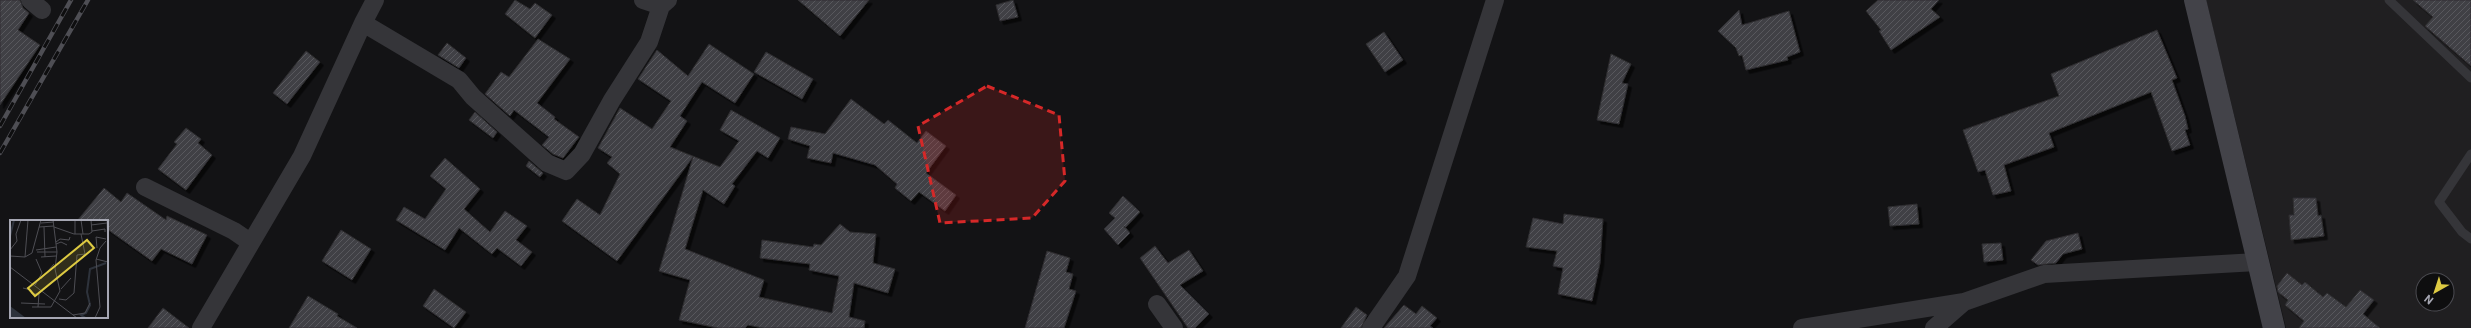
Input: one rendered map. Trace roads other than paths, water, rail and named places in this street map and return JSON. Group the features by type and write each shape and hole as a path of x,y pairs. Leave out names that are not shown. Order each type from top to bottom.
{"main road":[{"path":"2195,0 2274,328"}],"street":[{"path":"201,328 250,242 302,156 375,0"},
{"path":"363,23 459,80 473,97 547,163 566,171 582,154 612,100 650,42 665,3 643,0"},
{"path":"1371,328 1407,276 1496,0"},
{"path":"146,187 234,231 250,242"},
{"path":"1802,328 1964,302 2044,274 2257,262"},
{"path":"1934,328 1964,302"},
{"path":"1157,304 1174,328"}],"lane":[{"path":"2390,0 2471,78"},
{"path":"2471,154 2439,202 2462,232 2471,239"}],"railway":[{"path":"0,126 71,0"},
{"path":"0,153 88,0"}]}
